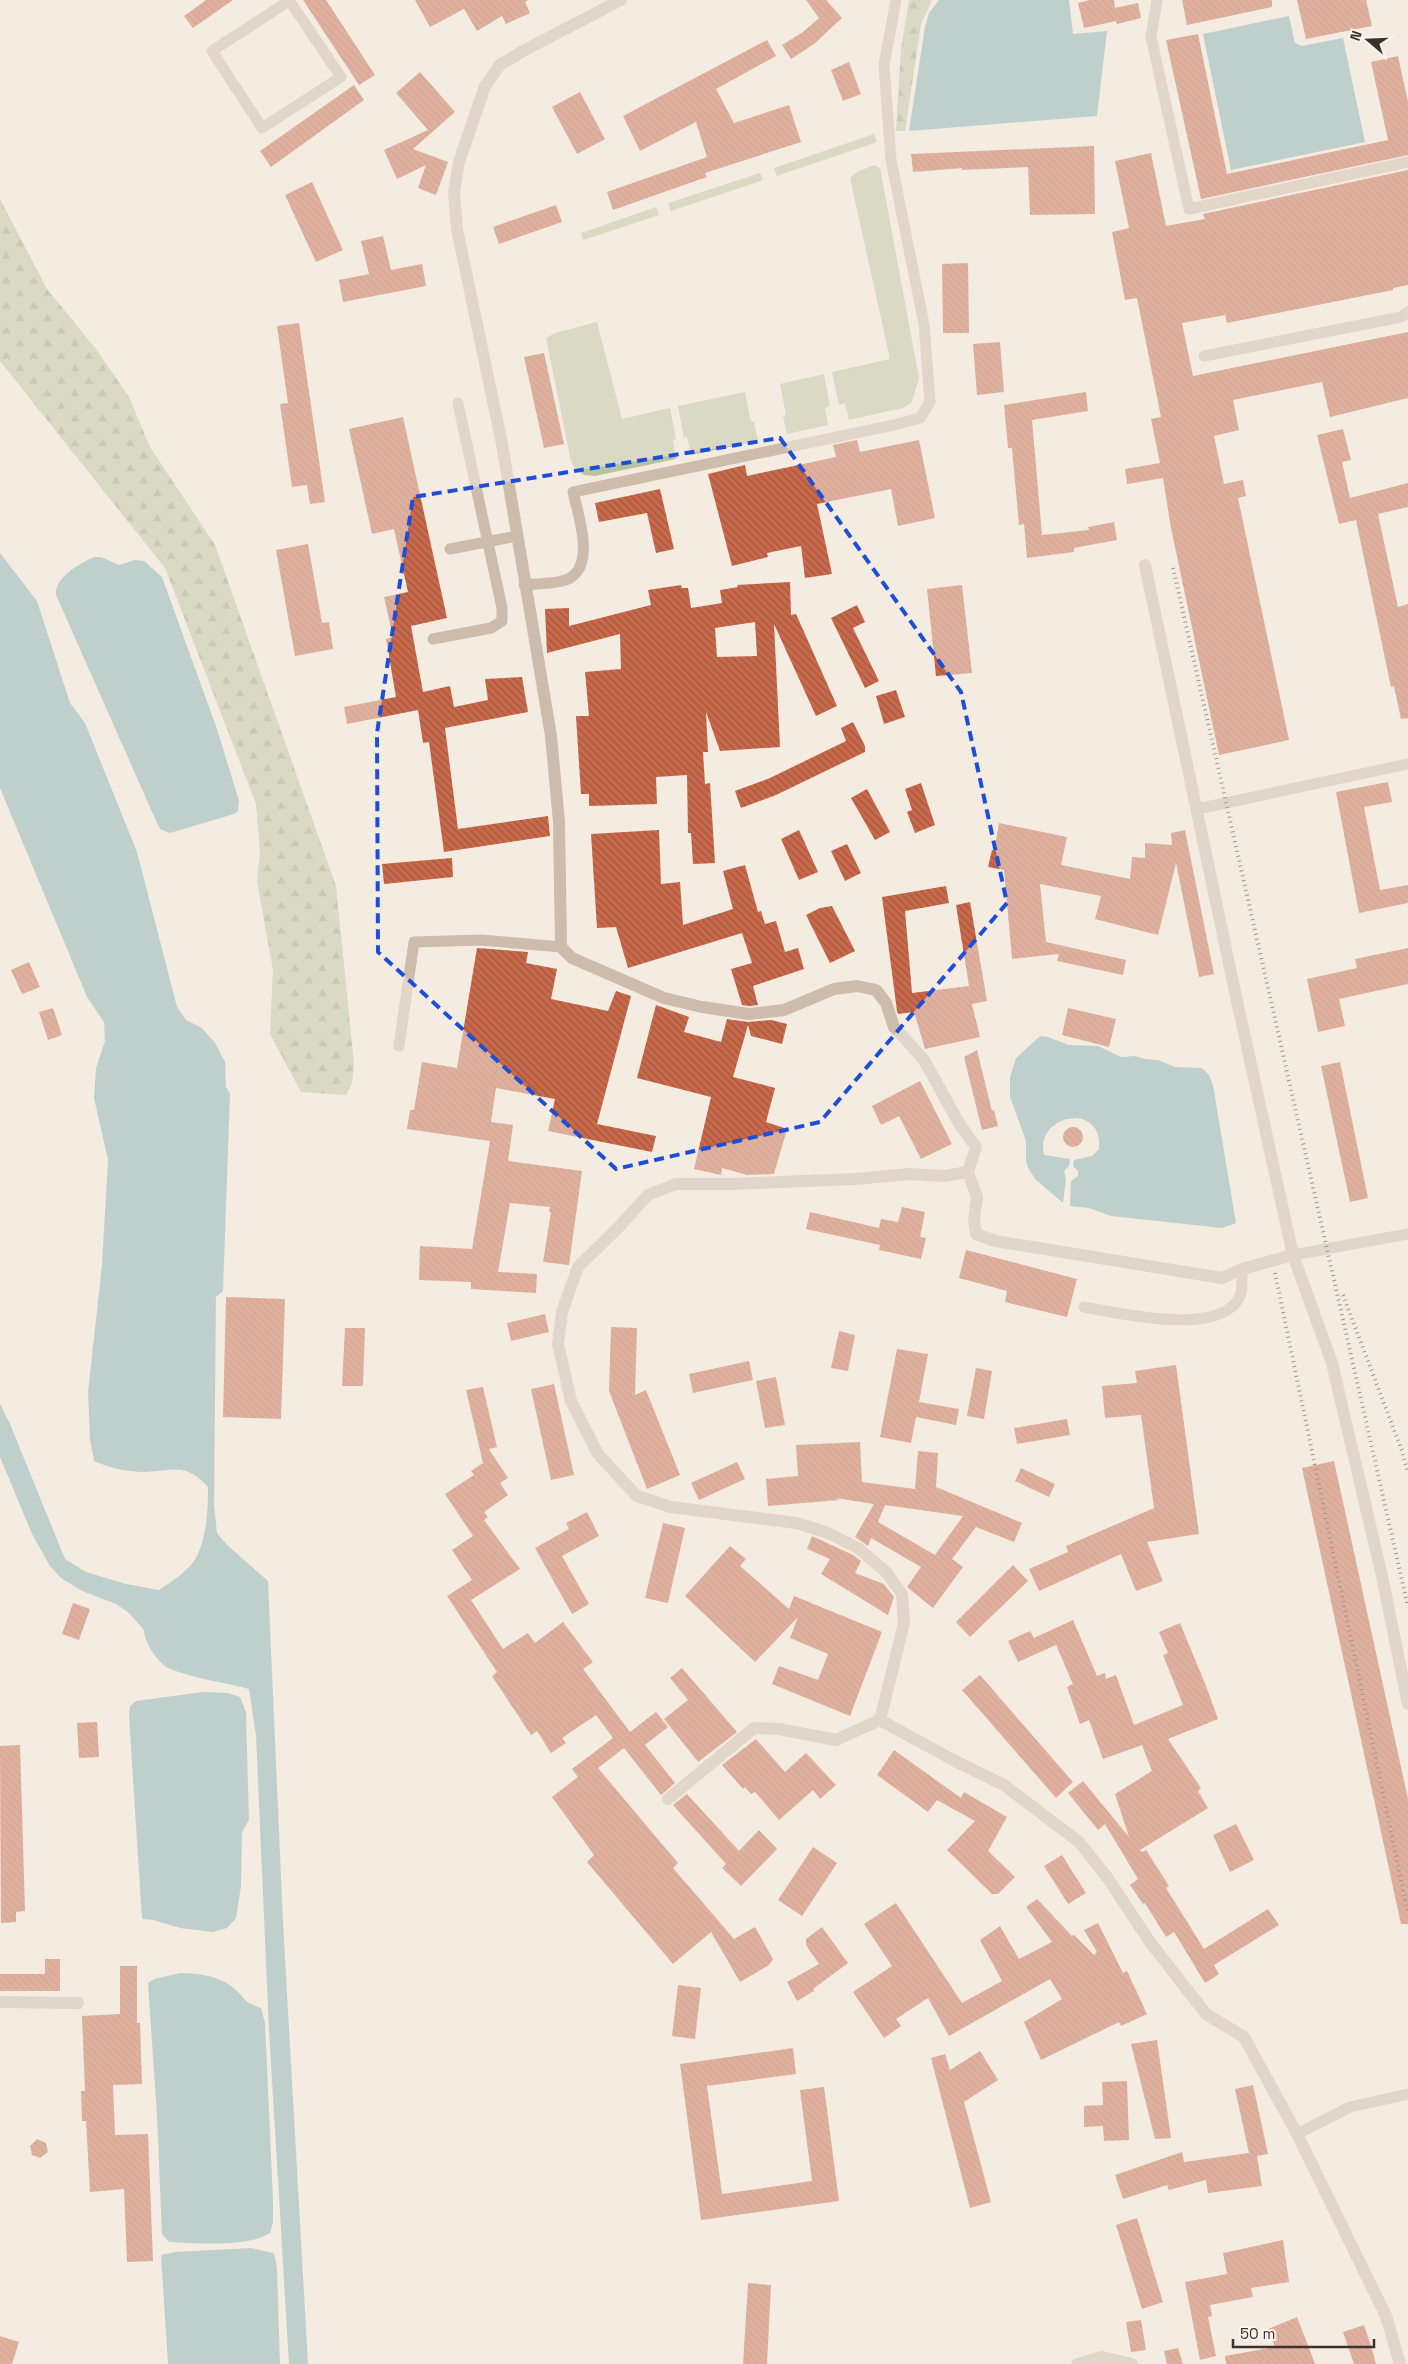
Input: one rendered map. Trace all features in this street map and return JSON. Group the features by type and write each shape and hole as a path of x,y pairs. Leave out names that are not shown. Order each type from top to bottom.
{"street":[{"path":"621,0 539,42 500,65 485,86 459,162 454,192 457,229 502,444 524,585 551,736 559,822 561,947 572,958 664,998 702,1007 749,1014 784,1010 834,989 857,986 876,990 886,1003 894,1026 924,1060 960,1125 976,1147 968,1172 977,1197 974,1219 976,1234 995,1242 1222,1278 1242,1269 1293,1255"},
{"path":"1144,564 1234,992 1293,1255 1332,1363 1382,1576 1408,1704"},
{"path":"880,1720 904,1623 902,1594 886,1572 858,1548 826,1532 796,1523 671,1507 637,1496 598,1454 571,1401 558,1344 562,1312 578,1266 618,1229 648,1195 676,1184 734,1184 855,1179 909,1174 944,1176 968,1172"},
{"path":"668,1799 754,1728 779,1729 836,1740 880,1720"},
{"path":"880,1720 1004,1785 1079,1842 1107,1877 1150,1942 1206,2014 1244,2037 1297,2134 1386,2316 1400,2364"},
{"path":"0,2002 78,2003"},
{"path":"1078,2364 1102,2357 1132,2364"}],"lane":[{"path":"524,585 562,581 574,576 581,564 583,537 573,492 920,418 930,402 924,324 891,160 884,65 896,0"},
{"path":"1157,0 1151,38 1188,209 1408,162"},
{"path":"289,1 341,77 262,128 212,51 289,1"},
{"path":"1204,356 1401,317 1408,312"},
{"path":"433,639 491,628 502,621 502,608 458,403"},
{"path":"450,548 516,536"},
{"path":"1197,809 1408,764"},
{"path":"399,1046 414,942 481,940 561,947"},
{"path":"1293,1255 1408,1234"},
{"path":"1084,1308 1181,1320 1216,1317 1229,1310 1240,1296 1242,1269"},
{"path":"1297,2134 1350,2107 1408,2094"}],"highlighted area":[{"path":"780,438 961,692 1007,903 820,1122 616,1169 378,952 377,733 413,497"}],"green space":[{"path":"909,0 932,0 921,24 905,131 896,131 901,49"},
{"path":"874,134 877,142 777,176 774,168"},
{"path":"874,165 880,168 919,378 912,402 903,408 849,420 845,403 839,405 832,372 890,359 850,178 857,172"},
{"path":"760,173 763,180 671,211 668,203"},
{"path":"0,199 47,289 96,349 129,397 150,447 215,545 336,886 354,1063 352,1084 346,1095 301,1092 270,1034 273,970 257,881 260,851 256,804 165,568 0,361"},
{"path":"656,207 659,215 583,240 581,233"},
{"path":"597,322 622,419 670,408 676,439 673,440 676,459 595,476 584,475 575,469 571,461 546,338 555,333"},
{"path":"824,374 830,406 825,408 828,425 787,434 783,416 786,415 780,384"},
{"path":"745,392 751,422 754,422 758,441 691,455 687,437 684,438 678,406"}],"water":[{"path":"939,0 1069,0 1073,34 1107,31 1097,116 909,131 925,27 929,13"},
{"path":"1289,16 1295,43 1302,46 1343,38 1365,142 1231,170 1203,34"},
{"path":"0,553 37,601 70,703 85,723 137,852 177,1007 186,1020 202,1028 215,1043 225,1062 226,1087 230,1094 223,1291 216,1297 214,1505 217,1533 226,1544 268,1581 283,1922 308,2364 289,2364 269,2030 256,1736 249,1689 197,1677 164,1666 146,1640 144,1630 129,1613 116,1604 82,1591 61,1578 50,1566 32,1534 0,1457 0,1404 65,1559 86,1572 126,1584 159,1590 185,1571 197,1556 205,1531 208,1504 208,1487 200,1479 186,1471 131,1471 112,1468 94,1461 90,1439 88,1392 102,1265 108,1160 94,1098 96,1068 105,1041 104,1022 87,997 0,788"},
{"path":"94,557 101,557 119,565 135,560 144,561 162,577 217,729 239,801 238,811 234,814 170,833 160,829 56,595 56,589 63,577 75,567"},
{"path":"1040,1036 1069,1045 1098,1046 1121,1057 1135,1056 1158,1060 1175,1067 1202,1068 1209,1075 1213,1085 1236,1223 1222,1228 1111,1216 1089,1208 1070,1206 1071,1181 1078,1176 1078,1171 1073,1166 1074,1160 1092,1156 1099,1149 1098,1134 1091,1124 1081,1119 1058,1122 1049,1130 1044,1141 1044,1155 1070,1159 1069,1166 1064,1171 1066,1179 1063,1203 1036,1180 1028,1168 1026,1141 1010,1097 1010,1077 1016,1058"},
{"path":"203,1692 228,1693 240,1697 246,1712 249,1820 242,1832 241,1886 236,1918 227,1928 213,1932 180,1928 153,1920 142,1919 129,1716 130,1706 136,1701"},
{"path":"180,1973 202,1975 224,1981 249,2003 261,2008 265,2023 273,2222 270,2233 260,2238 235,2243 193,2243 169,2242 162,2234 157,2116 148,1983 154,1979"},
{"path":"251,2248 274,2253 277,2268 280,2364 168,2364 161,2255 175,2252"}],"building":[{"path":"206,0 233,0 193,28 184,16"},
{"path":"303,0 326,0 375,75 359,85"},
{"path":"415,0 528,0 525,2 530,13 506,24 502,16 477,31 464,9 430,27"},
{"path":"806,0 826,0 842,18 814,44 791,59 782,45 803,32 819,18"},
{"path":"1090,0 1114,0 1115,8 1138,3 1141,18 1117,24 1116,21 1084,28 1078,3"},
{"path":"1182,0 1272,0 1272,7 1187,25"},
{"path":"1297,0 1366,0 1372,26 1306,39"},
{"path":"1198,34 1227,174 1388,140 1371,62 1398,56 1408,102 1408,155 1201,199 1166,40"},
{"path":"767,40 776,56 716,89 734,123 789,105 801,142 705,173 707,177 613,210 607,192 707,157 696,122 640,151 623,116"},
{"path":"849,62 861,94 843,101 831,70"},
{"path":"420,72 455,112 413,149 448,162 436,195 418,188 426,165 397,179 384,150 428,130 396,93"},
{"path":"354,85 364,100 271,167 260,151"},
{"path":"580,92 605,139 577,154 552,107"},
{"path":"1094,146 1095,214 1030,215 1028,167 962,170 962,168 913,172 911,154"},
{"path":"1151,153 1166,226 1205,219 1203,214 1408,170 1408,285 1393,288 1393,290 1227,323 1225,315 1182,323 1193,376 1408,332 1408,398 1330,417 1322,382 1233,400 1239,430 1214,436 1224,484 1243,480 1246,496 1238,498 1289,740 1219,755 1171,528 1163,478 1127,484 1125,469 1160,463 1151,419 1161,417 1137,298 1125,300 1112,232 1129,228 1115,161"},
{"path":"312,182 343,250 316,262 285,195"},
{"path":"556,205 562,222 499,244 493,227"},
{"path":"383,236 391,270 422,264 426,286 343,302 339,280 369,274 361,241"},
{"path":"968,263 969,333 943,333 942,264"},
{"path":"299,323 325,502 310,504 307,485 292,487 280,404 288,403 277,326"},
{"path":"1000,342 1004,392 977,395 973,344"},
{"path":"544,353 564,444 544,448 524,357"},
{"path":"1086,392 1088,411 1032,420 1042,535 1089,530 1088,527 1114,522 1117,540 1074,548 1074,552 1027,558 1024,524 1019,525 1012,448 1008,448 1004,405"},
{"path":"403,417 447,618 411,626 423,692 450,686 454,707 488,700 485,679 522,677 528,712 445,728 458,829 548,816 550,836 444,852 429,742 423,743 418,710 347,724 344,707 396,697 386,639 393,637 384,597 408,592 394,529 372,534 349,429"},
{"path":"1343,429 1351,460 1342,462 1350,498 1408,483 1408,507 1378,514 1398,607 1408,604 1408,718 1401,719 1394,686 1391,687 1356,520 1339,524 1317,435"},
{"path":"857,440 860,452 919,440 935,518 898,526 891,489 817,504 832,574 805,578 801,546 767,553 768,557 732,566 708,474 745,465 747,476 836,457 833,445"},
{"path":"660,489 674,549 656,553 647,513 599,522 595,503"},
{"path":"308,544 322,623 329,622 333,649 295,656 276,550"},
{"path":"790,582 791,615 796,614 837,706 816,716 774,624 780,747 720,751 706,712 708,752 703,752 705,784 710,783 715,863 693,864 691,833 688,833 687,775 656,777 657,804 589,806 589,794 581,794 576,716 589,716 585,672 621,669 620,634 547,653 545,609 569,608 569,626 651,605 648,590 681,585 682,588 688,588 691,608 722,603 720,590 738,587 737,585","holes":["755,622 757,656 717,657 715,628"]},
{"path":"962,585 972,673 936,676 927,589"},
{"path":"857,605 865,622 853,628 879,681 865,688 831,618"},
{"path":"896,690 905,717 884,724 876,696"},
{"path":"853,722 865,746 865,752 776,795 741,808 735,791 770,778 846,741 841,728"},
{"path":"1388,782 1392,802 1364,807 1380,890 1408,885 1408,903 1359,913 1336,792"},
{"path":"921,783 935,825 915,833 907,812 912,810 905,789"},
{"path":"867,789 890,832 875,840 851,798"},
{"path":"999,823 1067,837 1061,865 1130,879 1132,857 1145,858 1145,843 1172,845 1171,833 1185,830 1214,974 1199,977 1176,863 1158,935 1095,919 1101,896 1040,884 1046,942 1126,960 1123,975 1057,961 1059,954 1012,959 1004,870 988,867 992,850 994,851"},
{"path":"659,830 661,884 680,882 683,925 733,909 723,871 745,865 758,912 761,911 765,924 776,921 785,952 798,948 804,969 753,986 758,1005 742,1005 731,969 752,963 742,933 628,968 616,927 597,928 591,834"},
{"path":"799,830 818,872 799,880 781,839"},
{"path":"847,844 861,873 845,881 831,851"},
{"path":"452,858 453,877 384,884 382,864"},
{"path":"946,886 949,903 905,911 912,993 969,986 956,905 970,902 987,1001 972,1004 980,1037 925,1049 914,1012 898,1014 897,1011 882,897"},
{"path":"832,906 855,951 830,963 806,915 820,908"},
{"path":"477,948 528,952 526,963 557,969 551,999 608,1011 616,991 631,996 597,1124 656,1136 652,1152 548,1131 555,1099 496,1088 491,1122 513,1125 508,1161 582,1171 569,1265 543,1262 551,1212 549,1212 550,1207 510,1203 498,1272 537,1274 536,1293 471,1289 471,1282 419,1280 420,1246 472,1249 490,1141 407,1129 410,1110 414,1110 422,1062 457,1068"},
{"path":"1408,948 1408,984 1339,999 1345,1026 1318,1032 1307,979 1357,968 1355,959"},
{"path":"29,962 40,987 22,994 11,970"},
{"path":"656,1005 689,1017 684,1032 721,1042 727,1019 748,1022 771,1020 787,1024 782,1044 751,1036 748,1025 733,1077 775,1088 766,1122 787,1129 774,1174 747,1175 722,1168 721,1175 694,1169 711,1097 637,1078"},
{"path":"53,1008 62,1035 48,1040 39,1012"},
{"path":"1068,1008 1116,1019 1109,1047 1062,1035"},
{"path":"977,1050 992,1111 994,1110 998,1126 982,1130 964,1057"},
{"path":"1340,1062 1368,1198 1350,1202 1321,1066"},
{"path":"920,1081 952,1144 921,1159 899,1116 881,1125 872,1106"},
{"path":"1073,1127 1080,1130 1083,1137 1080,1144 1073,1147 1066,1144 1063,1137 1066,1130"},
{"path":"902,1207 925,1212 920,1237 926,1238 921,1259 879,1250 880,1245 806,1229 810,1212 879,1228 881,1219 898,1222"},
{"path":"966,1250 1077,1279 1067,1317 1005,1302 1007,1291 959,1278"},
{"path":"226,1297 285,1299 281,1419 223,1417"},
{"path":"545,1314 549,1332 511,1341 507,1323"},
{"path":"611,1327 637,1328 635,1395 646,1390 680,1475 647,1489 609,1391"},
{"path":"345,1328 365,1328 363,1386 342,1386"},
{"path":"839,1331 855,1335 848,1371 831,1368"},
{"path":"897,1349 928,1354 919,1402 959,1409 956,1425 916,1417 911,1443 880,1437"},
{"path":"749,1361 753,1380 693,1393 689,1374"},
{"path":"1176,1365 1199,1534 1147,1542 1163,1581 1136,1591 1121,1554 1039,1591 1029,1569 1068,1552 1066,1546 1154,1508 1141,1415 1105,1418 1102,1386 1137,1383 1135,1371"},
{"path":"976,1368 992,1371 984,1419 967,1416"},
{"path":"776,1377 785,1425 765,1428 756,1381"},
{"path":"554,1384 574,1475 551,1480 531,1389"},
{"path":"483,1387 497,1447 489,1449 508,1478 500,1483 508,1495 484,1512 488,1517 484,1520 520,1569 471,1600 503,1649 528,1633 535,1643 563,1622 593,1662 583,1669 630,1732 656,1712 668,1727 645,1745 675,1783 661,1795 624,1748 598,1768 678,1863 673,1868 734,1939 755,1927 773,1959 769,1965 740,1982 711,1932 673,1964 587,1862 594,1855 552,1797 578,1777 572,1769 613,1738 596,1715 562,1738 566,1743 551,1753 537,1731 531,1735 492,1676 497,1672 447,1596 472,1580 452,1550 473,1536 445,1494 474,1475 471,1471 483,1463 466,1390"},
{"path":"1067,1419 1070,1435 1017,1444 1014,1428"},
{"path":"860,1442 862,1482 915,1489 918,1451 938,1453 936,1487 1022,1523 1014,1542 976,1527 952,1559 963,1567 933,1608 907,1587 921,1567 871,1538 868,1546 855,1537 874,1504 836,1498 839,1500 768,1506 766,1479 798,1476 796,1445","holes":["885,1505 963,1516 935,1555 878,1522"]},
{"path":"1334,1461 1408,1799 1408,1924 1401,1924 1302,1468"},
{"path":"737,1462 745,1479 699,1500 691,1483"},
{"path":"1021,1468 1055,1484 1049,1497 1015,1481"},
{"path":"587,1512 599,1536 562,1556 589,1604 572,1614 535,1548 569,1529 566,1523"},
{"path":"663,1523 685,1528 668,1603 645,1598"},
{"path":"812,1536 853,1555 861,1561 855,1573 884,1584 894,1597 888,1615 821,1574 830,1559 807,1549"},
{"path":"730,1546 746,1559 740,1566 789,1609 794,1596 882,1632 850,1716 772,1684 779,1666 818,1680 828,1654 790,1638 798,1617 755,1662 685,1596"},
{"path":"1013,1565 1028,1581 970,1637 956,1622"},
{"path":"73,1603 90,1609 79,1640 62,1634"},
{"path":"1073,1620 1097,1676 1105,1673 1106,1679 1116,1675 1134,1725 1183,1705 1163,1655 1168,1653 1159,1632 1180,1623 1208,1691 1218,1719 1168,1739 1201,1788 1198,1791 1208,1808 1140,1850 1142,1852 1146,1850 1169,1886 1166,1888 1204,1949 1268,1909 1279,1925 1214,1965 1219,1974 1205,1983 1174,1932 1166,1937 1145,1903 1143,1904 1130,1885 1138,1879 1105,1824 1098,1830 1068,1793 1083,1781 1129,1837 1115,1794 1152,1771 1142,1745 1103,1759 1089,1720 1080,1724 1067,1687 1073,1684 1056,1645 1018,1662 1008,1641 1030,1631 1034,1638"},
{"path":"682,1668 737,1732 698,1762 664,1719 688,1700 670,1678"},
{"path":"980,1675 1073,1782 1056,1798 962,1690"},
{"path":"97,1722 99,1757 79,1758 77,1723"},
{"path":"756,1739 785,1772 806,1753 836,1785 820,1799 813,1790 779,1820 755,1792 751,1794 745,1787 743,1789 722,1765"},
{"path":"20,1745 25,1911 16,1912 16,1922 1,1923 0,1746"},
{"path":"894,1750 961,1798 964,1792 1007,1817 988,1851 1015,1877 998,1894 992,1894 947,1850 975,1821 937,1800 928,1812 877,1775"},
{"path":"687,1794 739,1851 759,1830 777,1849 741,1886 722,1868 726,1864 673,1805"},
{"path":"1236,1824 1254,1860 1230,1872 1213,1835"},
{"path":"813,1847 837,1863 802,1916 778,1900"},
{"path":"1062,1855 1086,1893 1068,1904 1044,1866"},
{"path":"1037,1899 1072,1936 1074,1935 1094,1955 1097,1952 1084,1930 1098,1923 1123,1973 1127,1971 1147,2014 1121,2026 1119,2022 1041,2060 1024,2022 1062,1999 1050,1979 949,2036 928,1998 896,2019 901,2026 884,2038 853,1992 892,1966 864,1924 896,1903 962,2003 1002,1981 980,1940 1000,1926 1019,1959 1052,1942 1026,1907"},
{"path":"822,1927 848,1963 813,1989 814,1991 797,2001 787,1982 819,1964 806,1945 806,1939"},
{"path":"45,1959 60,1959 60,1991 0,1991 0,1974 45,1974"},
{"path":"120,1966 137,1966 137,2023 140,2023 142,2084 113,2085 115,2135 148,2134 153,2261 127,2262 124,2189 90,2192 86,2121 82,2121 81,2091 85,2091 82,2016 120,2014"},
{"path":"678,1985 701,1988 695,2039 672,2036"},
{"path":"1157,2040 1171,2138 1155,2139 1131,2044"},
{"path":"793,2048 796,2074 707,2086 722,2194 812,2181 800,2090 824,2087 839,2201 701,2220 680,2064"},
{"path":"980,2051 998,2080 964,2102 991,2202 970,2208 931,2058 945,2054 950,2070"},
{"path":"1127,2081 1129,2140 1104,2141 1103,2126 1084,2127 1084,2106 1103,2105 1102,2082"},
{"path":"1253,2085 1268,2154 1257,2156 1262,2186 1208,2193 1206,2180 1169,2190 1167,2185 1123,2199 1115,2175 1182,2152 1184,2162 1249,2153 1235,2089"},
{"path":"37,2139 46,2143 48,2152 40,2158 32,2155 30,2146"},
{"path":"1137,2218 1163,2302 1142,2309 1116,2225"},
{"path":"1283,2240 1289,2282 1251,2288 1253,2297 1210,2305 1212,2316 1208,2317 1216,2356 1200,2360 1185,2282 1227,2274 1223,2253"},
{"path":"748,2283 771,2285 767,2364 743,2364"},
{"path":"1297,2317 1315,2364 1226,2364 1225,2356 1275,2347 1268,2329"},
{"path":"1141,2320 1146,2350 1131,2352 1126,2322"},
{"path":"1364,2325 1376,2364 1354,2364 1343,2332"},
{"path":"0,2336 19,2342 12,2364 0,2364"},
{"path":"1178,2348 1183,2364 1167,2364 1164,2351"}],"railway":[{"path":"1173,568 1408,1607"},
{"path":"1275,1273 1408,1914"},
{"path":"1343,1295 1402,1451 1408,1473"}]}
